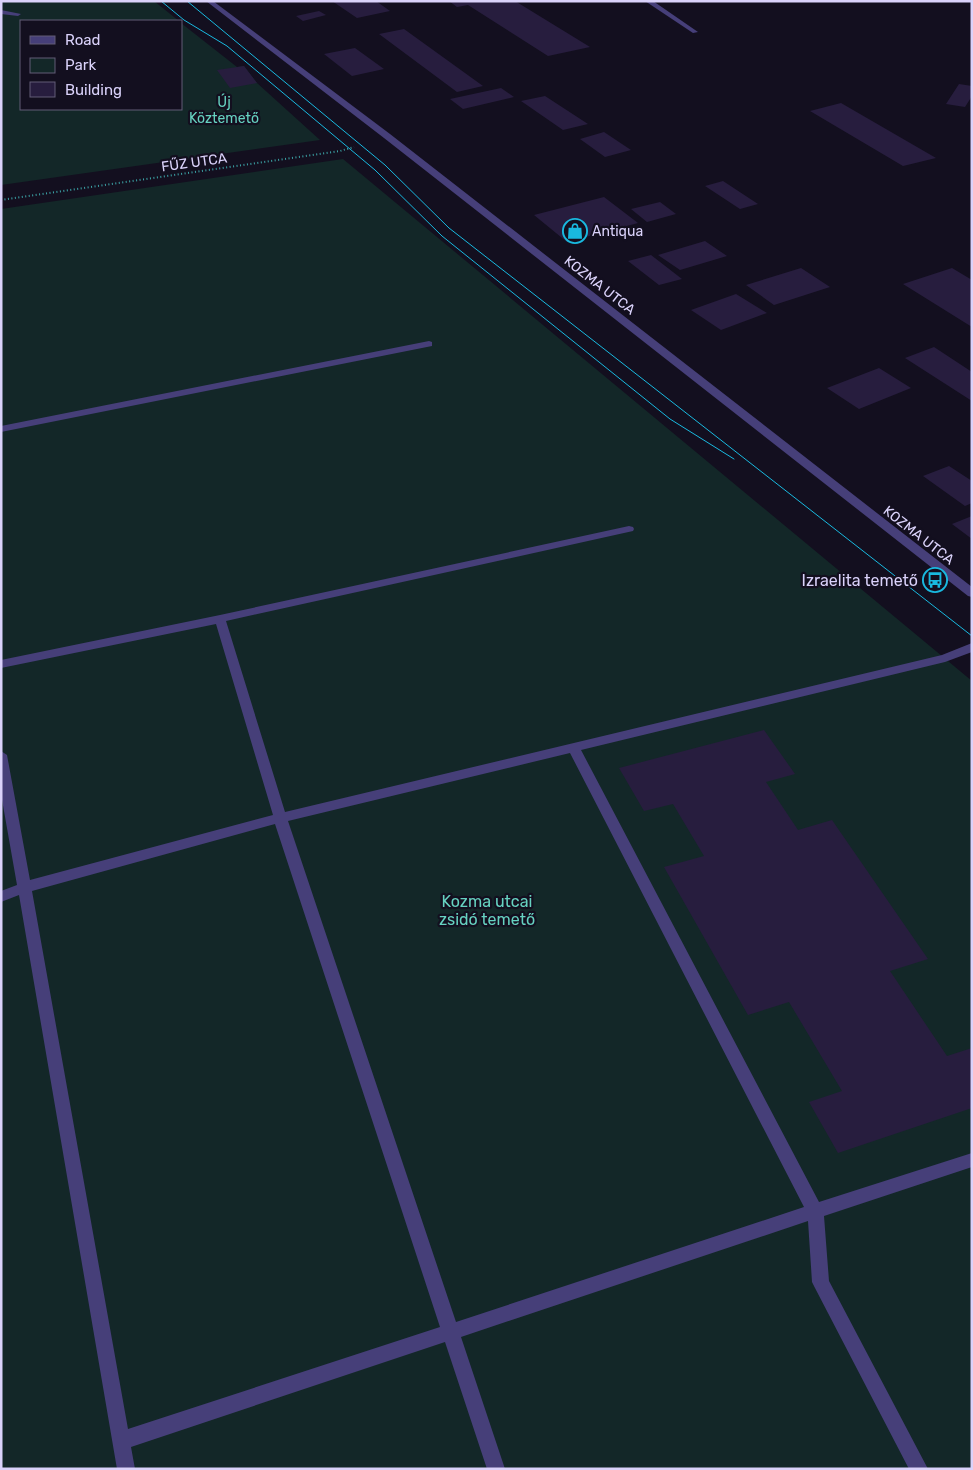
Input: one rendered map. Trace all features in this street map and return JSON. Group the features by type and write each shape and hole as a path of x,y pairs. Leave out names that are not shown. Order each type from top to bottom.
{"street":[{"name":"KOZMA UTCA","path":"209,1 387,136 972,593"},
{"path":"648,1 695,32"},
{"path":"1,12 18,14"},
{"path":"1,429 429,344"},
{"path":"1,664 220,619 629,529"},
{"path":"220,619 280,818 496,1469"},
{"path":"1,898 25,887 280,818 945,658 972,647"},
{"path":"574,748 815,1211 821,1282 919,1469"},
{"path":"1,755 126,1469"},
{"path":"121,1441 972,1160"}],"path":[{"name":"FŰZ UTCA","path":"1,200 340,151 387,136"}],"green space":[{"name":"Új Köztemető","path":"1,1 154,1 178,20 20,20 20,110 182,110 182,24 237,67 244,66 257,83 320,140 1,185"},
{"name":"Kozma utcai zsidó temető","path":"343,159 972,681 972,1469 1,1469 1,209"}],"building":[{"path":"332,1 376,1 390,11 357,18"},
{"path":"449,1 515,1 590,47 548,56 468,5 457,7"},
{"path":"319,11 326,15 303,21 296,16"},
{"path":"404,29 483,86 457,92 379,34"},
{"path":"355,48 384,69 352,76 324,54"},
{"path":"244,66 257,83 230,88 217,70"},
{"path":"959,84 972,86 972,96 965,107 946,104"},
{"path":"501,88 514,97 463,109 450,99"},
{"path":"545,96 588,124 563,130 521,101"},
{"path":"841,103 936,158 903,166 810,111"},
{"path":"604,132 631,150 605,157 580,139"},
{"path":"723,181 758,204 740,209 705,186"},
{"path":"604,197 638,223 567,242 534,215"},
{"path":"660,202 676,214 647,222 631,209"},
{"path":"705,241 727,256 680,270 658,255"},
{"path":"651,255 682,279 659,285 628,261"},
{"path":"801,268 830,287 774,305 746,285"},
{"path":"952,268 972,280 972,327 903,284"},
{"path":"736,294 767,313 721,330 691,310"},
{"path":"934,347 972,372 972,401 905,358"},
{"path":"879,368 911,388 859,409 827,388"},
{"path":"949,466 972,481 972,503 965,506 923,476"},
{"path":"972,516 972,539 952,524"},
{"path":"764,730 795,774 766,782 798,830 832,820 928,959 890,971 947,1056 972,1048 972,1108 838,1153 809,1102 842,1091 789,1002 748,1015 664,867 704,856 673,804 644,811 619,768"}],"tram line":[{"path":"161,1 184,20 227,46 375,170 442,236 670,419 734,459"},
{"path":"187,1 385,165 449,228 972,636"}],"place":[{"name":"Antiqua","path":"575,231"},
{"name":"Izraelita temető","path":"935,580"}]}
